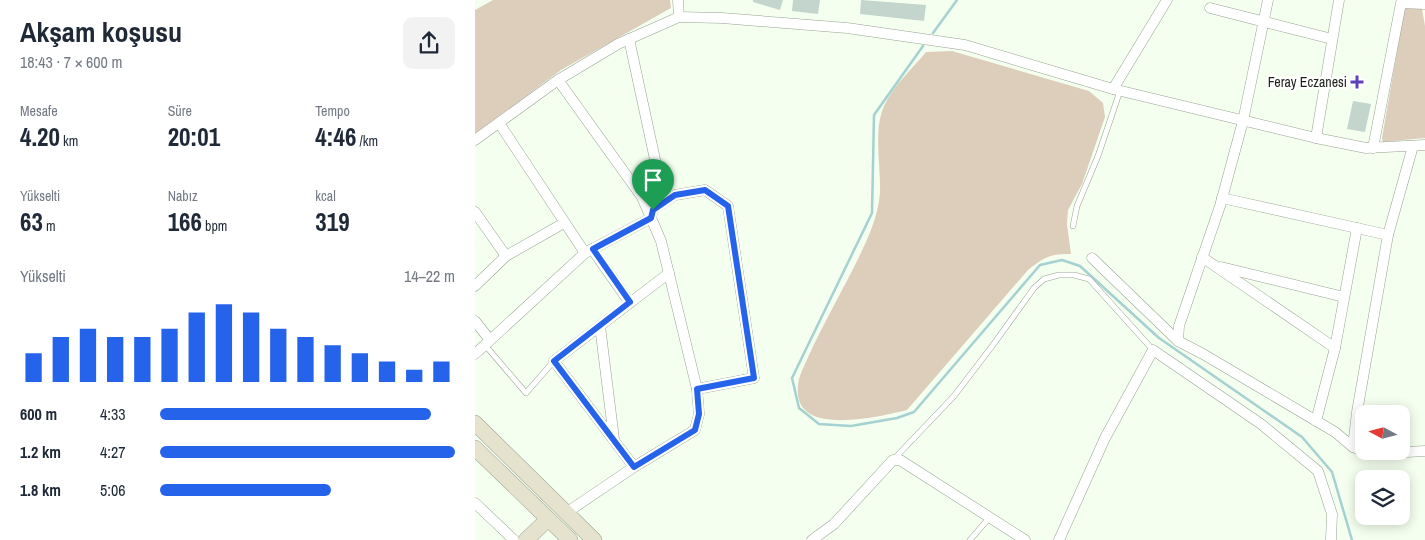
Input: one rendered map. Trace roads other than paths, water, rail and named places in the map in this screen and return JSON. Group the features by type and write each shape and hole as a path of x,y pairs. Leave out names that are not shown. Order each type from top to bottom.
{"street":[{"path":"678,0 679,17"},
{"path":"1117,90 1167,0"},
{"path":"1178,341 1179,326 1222,198 1243,121 1268,0"},
{"path":"1315,138 1339,0"},
{"path":"1373,148 1401,3 1425,4"},
{"path":"1210,8 1332,39"},
{"path":"475,140 559,80 618,44 679,17 722,18 847,28 965,45 1117,90 1315,138 1366,148 1425,145"},
{"path":"629,39 656,164 655,197 651,213"},
{"path":"559,80 642,197 651,213 661,241 697,389 699,414 695,430 634,467 566,513"},
{"path":"499,123 564,223 630,302"},
{"path":"1353,447 1357,412 1388,235 1413,146"},
{"path":"475,354 589,251 651,213 675,195 705,190 728,206 754,378 697,389"},
{"path":"1222,198 1388,235"},
{"path":"475,212 506,256"},
{"path":"475,286 506,256 564,223"},
{"path":"1316,421 1335,348 1357,228"},
{"path":"1202,257 1335,348"},
{"path":"1092,258 1178,341 1335,432 1353,447"},
{"path":"1216,266 1344,297"},
{"path":"634,467 554,361 669,273"},
{"path":"475,321 488,342"},
{"path":"599,326 614,440"},
{"path":"1059,540 1105,438 1153,350 1261,424 1318,471 1332,514 1331,540"},
{"path":"475,423 594,540"},
{"path":"475,448 570,540"},
{"path":"1410,452 1425,451"},
{"path":"812,540 834,524 893,460 900,460 1025,540"},
{"path":"475,503 514,540"},
{"path":"526,540 548,519"}],"lane":[{"path":"1073,226 1077,206 1098,156 1117,90"},
{"path":"893,460 955,396 1034,288 1044,279 1059,275 1074,275 1089,279 1153,350"},
{"path":"488,342 526,392 554,361"},
{"path":"971,540 990,517"}],"waterway":[{"path":"933,33 957,0"},
{"path":"923,46 874,115 872,213 792,378 799,408 819,424 851,426 897,418 914,412 1040,265 1062,260 1080,266 1159,338 1302,437 1332,472 1352,540"}],"place":[{"name":"Feray Eczanesi","path":"1357,82"}]}
